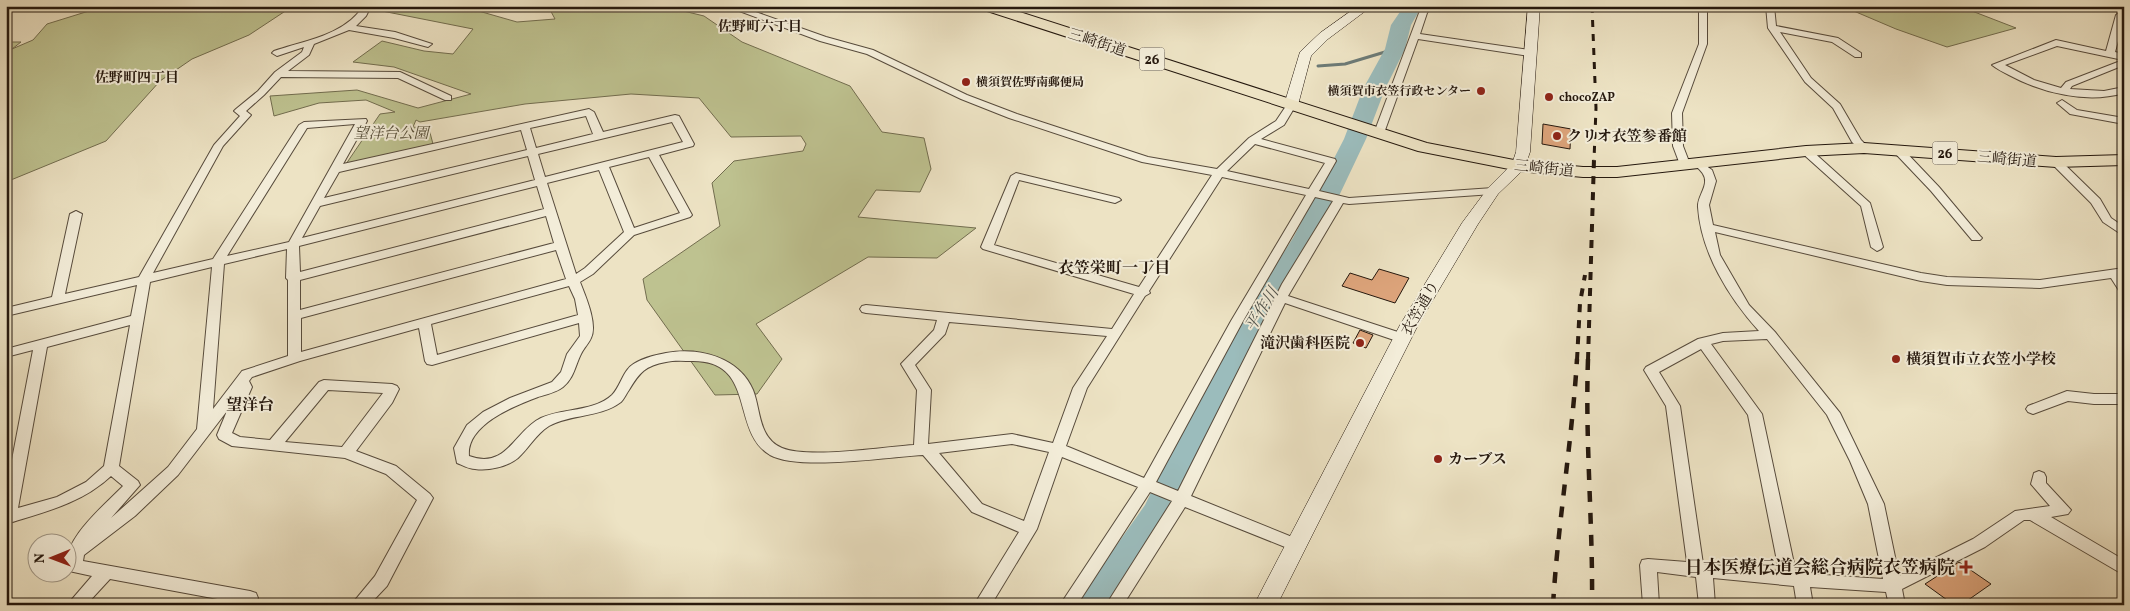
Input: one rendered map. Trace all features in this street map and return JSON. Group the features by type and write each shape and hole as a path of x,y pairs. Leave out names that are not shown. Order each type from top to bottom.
{"main road":[{"name":"三崎街道","path":"986,6 1424,147 1519,166 1591,172 1617,172 1806,151 1864,148 2056,162 2124,160"}],"street":[{"path":"276,53 349,27 363,14 367,6"},
{"path":"730,6 823,39 870,52 964,97 1146,160 1219,173 1314,193 1338,200 1493,191"},
{"path":"982,605 1029,529 1080,388 1115,333 1144,293 1219,173 1253,140 1280,123 1291,105 1305,55 1324,36 1366,6"},
{"path":"1378,133 1423,13 1428,6"},
{"path":"1519,166 1523,152 1534,6"},
{"path":"1701,6 1703,44 1677,112 1678,146 1683,160 1693,163 1708,172 1711,181 1703,205 1714,255 1728,280 1744,307 1770,335 1832,413 1858,461 1876,504 1897,605"},
{"path":"1770,6 1772,28 1808,80 1837,106 1857,142 1864,148"},
{"path":"2110,53 2120,15 2124,16"},
{"path":"349,27 395,35 428,44"},
{"path":"1772,28 1835,40 1858,55"},
{"path":"1415,36 1530,53"},
{"path":"41,344 7,518 62,501 91,486 111,468 144,279 219,145 246,115 239,110 261,93 278,74 306,53 310,42"},
{"path":"2124,57 2056,43 1997,65 2036,84 2064,90 2102,94 2117,93 2124,90"},
{"path":"2064,90 2069,84 2124,62"},
{"path":"278,74 400,75 448,98"},
{"path":"2062,103 2074,112 2124,121"},
{"path":"336,169 588,112 599,136"},
{"path":"6,312 292,244 689,144 675,118 314,204"},
{"path":"204,431 218,261 304,125 362,121 292,244 295,358"},
{"path":"526,127 560,245 581,298 586,336 574,354 567,374 557,385 515,401 488,415 472,429 461,448 462,460 474,464 498,462 512,455 530,434 545,422 600,407 617,398 634,370 667,357 702,357 720,362 737,376 746,390 756,429 765,444 777,452 815,458 1012,440 1058,450 1296,545"},
{"path":"1068,605 1148,485 1237,321 1314,193 1331,161 1253,140"},
{"path":"1897,149 1940,194 1976,238"},
{"path":"1806,151 1866,205 1877,247"},
{"path":"78,551 130,512 173,471 248,374 295,358 573,281 588,271 630,233 686,215 653,154"},
{"path":"2056,162 2096,201 2102,213 2121,229"},
{"path":"603,166 630,233"},
{"name":"衣笠通り","path":"1265,605 1402,338 1470,223 1493,191 1519,166"},
{"path":"1115,200 1016,176 1009,188 994,234 987,247 1144,293"},
{"path":"1114,605 1181,499 1281,298 1338,200"},
{"path":"292,278 550,211"},
{"path":"58,299 76,214"},
{"path":"1709,227 1921,277 1947,281 2040,284 2119,272 2124,289"},
{"path":"294,316 560,245"},
{"path":"1281,298 1402,338"},
{"path":"866,309 1115,333"},
{"path":"424,322 432,361 585,317"},
{"path":"944,317 940,331 908,364 924,390 924,449 977,508 1029,529"},
{"path":"6,353 137,319"},
{"path":"1707,605 1673,406 1650,370 1703,342 1723,337 1770,335"},
{"path":"1703,342 1755,414 1795,580 1805,605"},
{"path":"242,381 245,387 227,424 224,435 236,442 346,453 391,470 425,498 380,582 359,605"},
{"path":"273,446 324,385 392,389 387,400 346,453"},
{"path":"2033,410 2067,396 2094,399 2124,399"},
{"path":"78,548 81,540 133,485 111,468"},
{"path":"1651,605 1648,565 1795,580 1893,586 1979,543 2020,515 2063,510 2038,484 2039,476"},
{"path":"2031,513 2096,550 2124,570"},
{"path":"78,566 250,598"},
{"path":"75,605 107,571"}],"green space":[{"path":"105,6 293,6 249,35 192,59 160,81 106,141 6,182 6,42 21,42 12,49 33,40 47,24"},
{"name":"望洋台公園","path":"386,6 461,6 517,22 555,19 548,6 663,6 704,16 742,42 850,86 882,132 924,138 931,169 920,192 876,190 858,217 976,228 937,258 868,257 756,324 782,359 757,394 715,395 647,300 643,279 720,226 712,183 734,161 803,151 806,144 801,136 731,137 699,98 631,94 525,104 420,122 416,120 413,127 429,129 433,144 346,164 380,114 395,112 366,100 319,103 274,116 270,96 357,90 418,108 471,94 394,67 353,62 382,41 424,51 453,54 473,29 382,11"},
{"path":"1842,6 1959,6 2016,28 1947,47 1896,29"}],"building":[{"name":"クリオ衣笠参番館","path":"1543,124 1571,129 1570,149 1542,144"},
{"path":"1379,269 1409,278 1395,303 1342,286 1350,273 1372,280"},
{"path":"1360,330 1373,335 1366,348 1353,343"},
{"path":"1959,562 1991,584 1961,605 1954,605 1925,584"}],"waterway":[{"name":"平作川","path":"1095,605 1158,512 1233,353 1306,238 1355,139 1374,89 1395,49 1401,25 1413,6"},
{"path":"1318,66 1345,64 1395,49"}],"railway":[{"path":"1592,6 1596,108 1594,160"},
{"path":"1588,360 1594,159"},
{"path":"1577,360 1580,303 1585,275"},
{"path":"1553,605 1577,359"},
{"path":"1588,359 1587,390 1592,605"}],"place":[{"name":"横須賀佐野南郵便局","path":"966,82"},
{"name":"横須賀市衣笠行政センター","path":"1481,91"},
{"name":"chocoZAP","path":"1549,97"},
{"name":"クリオ衣笠参番館","path":"1557,136"},
{"name":"滝沢歯科医院","path":"1360,343"},
{"name":"横須賀市立衣笠小学校","path":"1896,359"},
{"name":"カーブス","path":"1438,459"},
{"name":"日本医療伝道会総合病院衣笠病院","path":"1966,567"}],"district":[{"name":"佐野町六丁目","path":"760,26"},
{"name":"佐野町四丁目","path":"137,77"},
{"name":"衣笠栄町一丁目","path":"1114,267"},
{"name":"望洋台","path":"250,404"}]}
